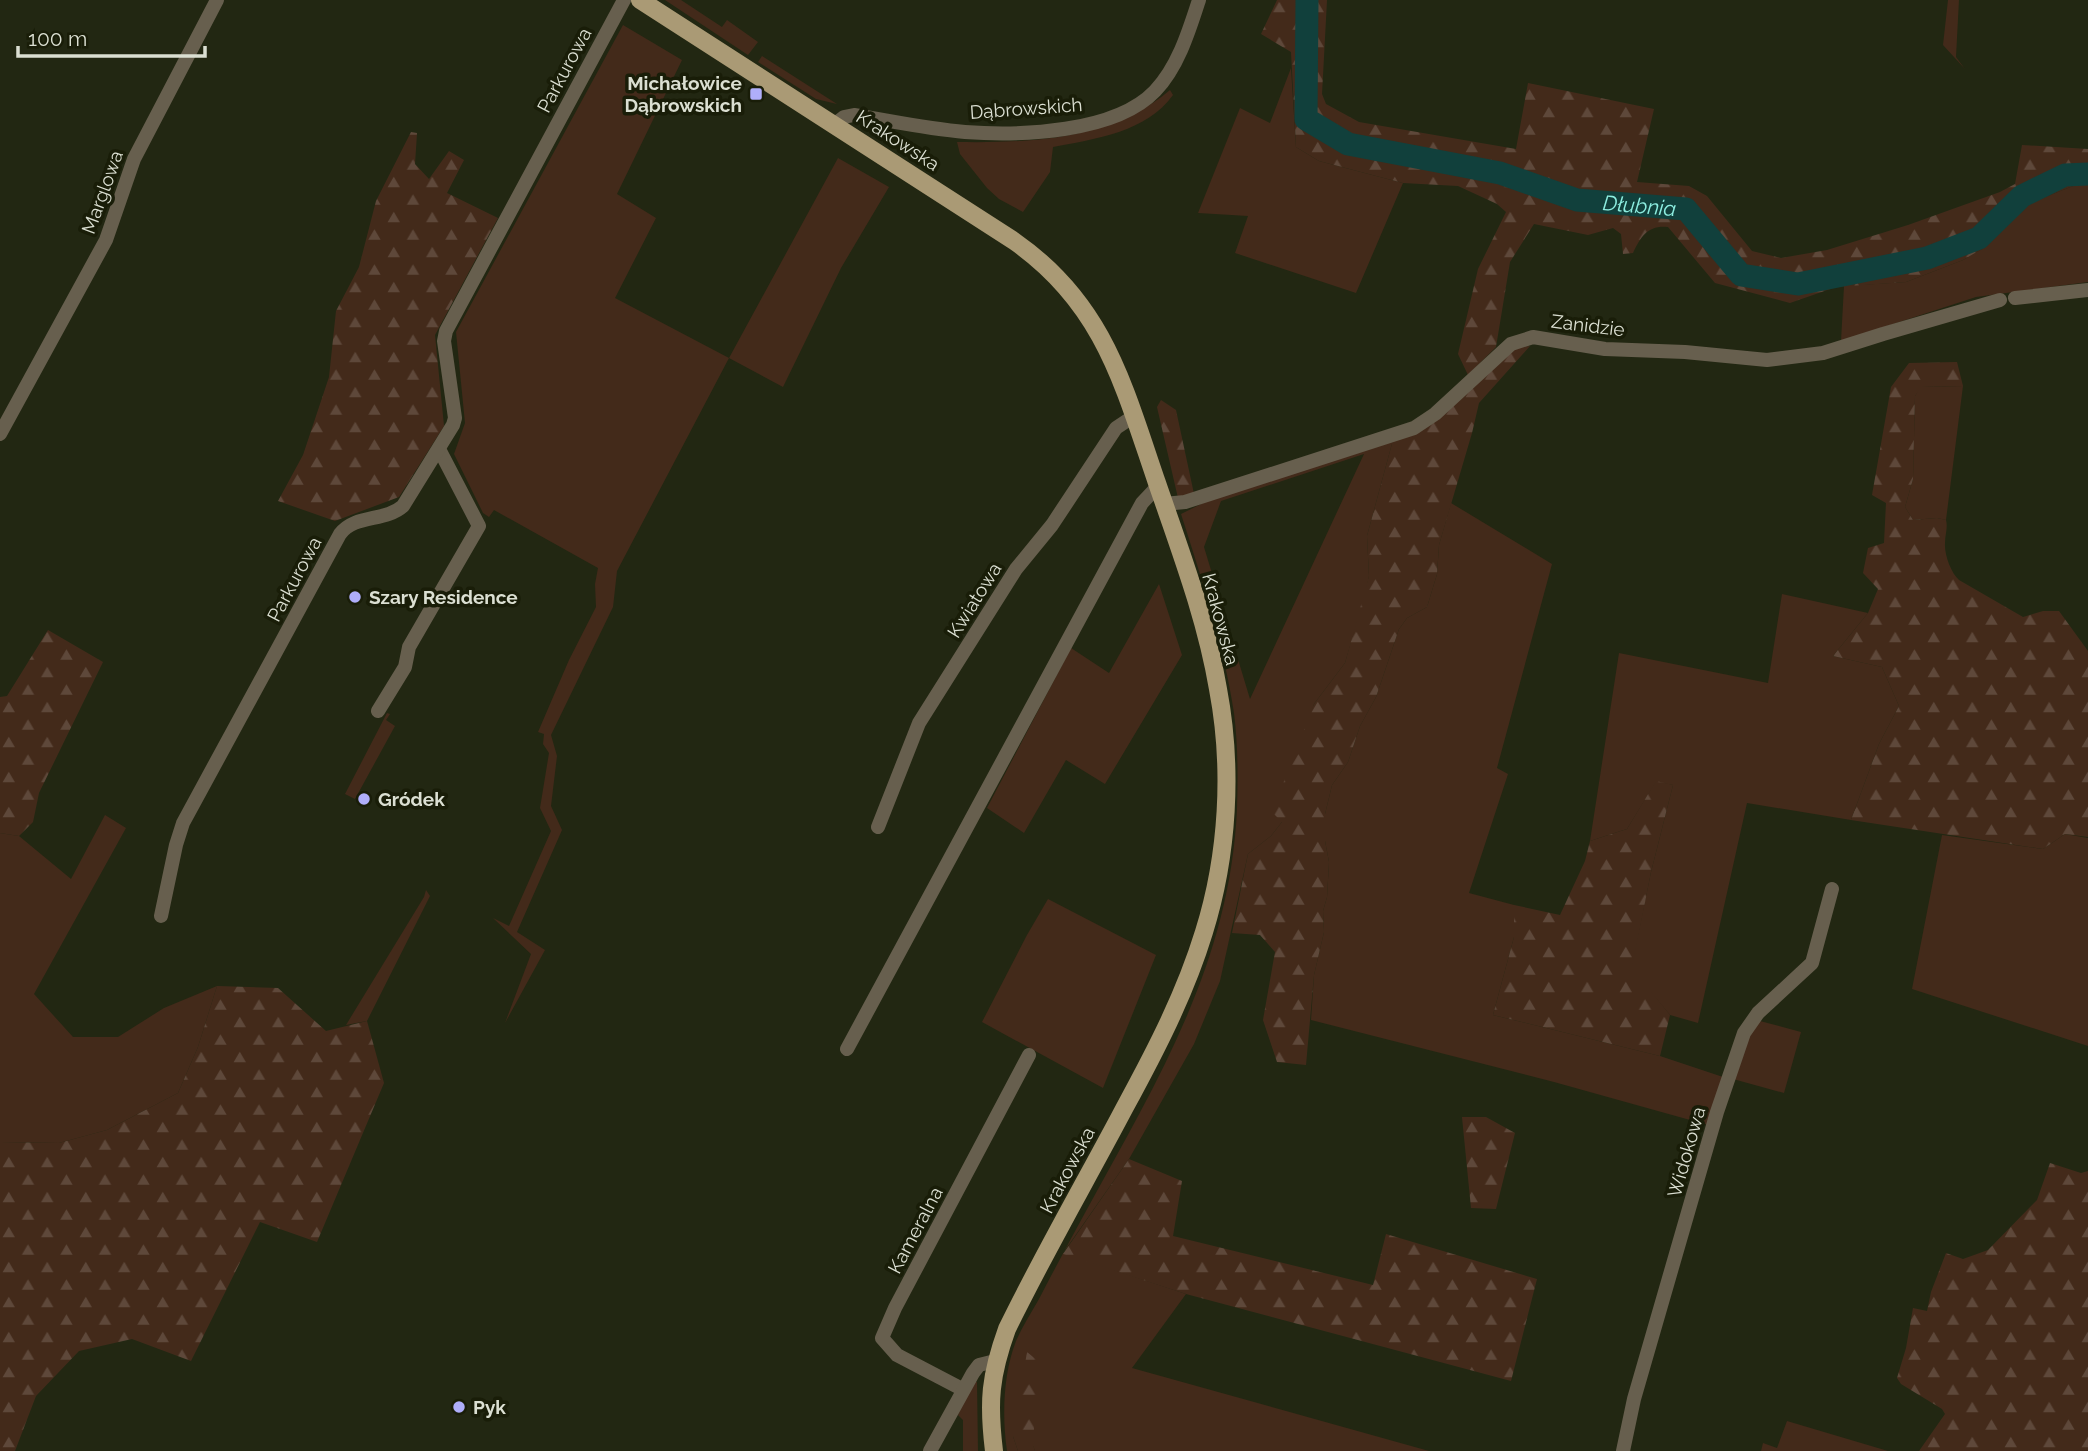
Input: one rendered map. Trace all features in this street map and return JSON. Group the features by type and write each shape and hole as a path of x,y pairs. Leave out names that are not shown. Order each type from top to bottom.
{"main road":[{"name":"Krakowska","path":"640,0 1014,241 1053,272 1082,305 1103,340 1134,416 1203,621 1219,690 1226,779 1226,809 1216,883 1205,930 1170,1021 1007,1329 991,1381 989,1415 994,1451"}],"street":[{"name":"Marglowa","path":"0,434 106,240 135,157 217,0"},
{"name":"Parkurowa","path":"161,916 183,823 340,534 352,523 386,516 408,501 453,425 455,418 444,341 446,331 624,0"},
{"name":"Dąbrowskich","path":"835,124 844,117 854,115 965,132 1047,130 1094,123 1130,110 1154,93 1170,72 1199,0"},
{"path":"2015,298 2088,290"},
{"name":"Zanidzie","path":"1164,504 1185,502 1414,428 1435,414 1511,344 1533,337 1605,349 1685,352 1767,360 1823,353 2000,300"},
{"name":"Kwiatowa","path":"878,827 919,723 1016,569 1052,525 1116,428 1134,416"},
{"path":"378,711 405,667 409,647 479,526 439,450"},
{"path":"847,1049 1142,503 1158,486"},
{"name":"Widokowa","path":"1623,1451 1634,1399 1710,1138 1745,1033 1758,1013 1812,963 1832,890"},
{"name":"Kameralna","path":"962,1389 897,1355 882,1338 901,1296 1029,1055"},
{"path":"930,1451 962,1389 979,1365 995,1361"}],"green space":[{"path":"665,0 681,0 722,27 727,20 758,42 748,55"},
{"path":"1277,0 1327,0 1322,94 1326,104 1359,122 1516,149 1528,83 1654,109 1637,182 1689,186 1707,196 1752,251 1781,258 1827,250 2000,192 2015,184 2022,145 2088,149 2088,180 2035,201 2019,211 1982,249 1963,260 1906,282 1836,287 1790,303 1715,283 1668,227 1650,230 1642,237 1633,253 1623,254 1621,234 1613,228 1588,235 1534,224 1510,262 1496,347 1468,375 1458,354 1478,269 1506,212 1497,204 1458,186 1403,183 1319,161 1296,147 1291,52 1261,34"},
{"path":"1948,0 1959,0 1956,57 1965,69 1943,45"},
{"path":"623,25 682,60 617,194 656,218 615,298 729,358 617,571 613,607 551,735 557,756 551,806 562,830 517,932 545,950 505,1023 531,954 493,918 509,926 551,831 540,808 549,753 543,744 544,734 538,732 569,660 596,607 595,584 598,568 494,510 489,517 483,513 454,454 465,423 456,332"},
{"path":"762,56 837,104 816,99 758,62"},
{"path":"1291,68 1296,147 1319,161 1403,183 1356,293 1235,253 1248,216 1198,213 1240,108 1270,123"},
{"path":"1170,90 1173,95 1162,108 1135,126 1103,137 1053,147 1050,172 1023,212 999,199 987,188 960,154 957,142 1042,139 1096,129 1147,107"},
{"path":"411,132 417,133 415,164 429,179 449,151 464,160 447,193 498,218 435,335 444,426 399,497 335,521 278,501 303,455 329,377 336,311 359,267 376,201"},
{"path":"838,158 889,187 841,268 783,387 729,358"},
{"path":"2088,180 2088,282 1976,297 1841,341 1844,286 1906,282 1963,260 1982,249 2019,211 2035,201"},
{"path":"1530,346 1479,403 1439,545 1437,574 1427,607 1407,618 1399,629 1376,697 1360,726 1348,762 1332,785 1325,814 1325,841 1329,862 1327,897 1323,911 1324,932 1314,975 1306,1065 1277,1062 1263,1020 1275,952 1260,935 1232,933 1248,854 1271,836 1282,822 1272,812 1314,704 1345,663 1369,576 1367,536 1393,440 1510,348"},
{"path":"1957,362 1963,386 1921,387 1915,396 1913,479 1905,507 1913,520 1946,520 1946,552 1951,568 1959,580 2023,617 2043,611 2059,611 2088,651 2088,837 2065,834 2043,849 1851,820 1879,744 1899,706 1882,667 1833,656 1868,613 1878,589 1863,573 1868,548 1884,543 1886,503 1872,495 1891,387 1909,363"},
{"path":"1963,386 1946,520 1913,520 1905,507 1913,479 1915,396 1920,387"},
{"path":"1161,400 1176,410 1194,494 1178,498 1157,407"},
{"path":"1393,440 1367,536 1369,576 1365,595 1345,663 1314,704 1282,822 1271,836 1248,854 1220,981 1194,1044 1129,1159 1064,1252 1164,1067 1186,1018 1221,918 1231,865 1237,809 1234,713 1218,638 1181,514 1225,492","holes":["1364,454 1250,699 1204,547 1221,501"]},
{"path":"1451,503 1552,564 1497,768 1508,774 1469,893 1514,905 1514,937 1493,1015 1660,1056 1723,1077 1708,1125 1554,1082 1311,1020 1314,975 1324,932 1323,911 1327,897 1329,862 1325,841 1325,814 1332,785 1348,762 1360,726 1376,697 1399,629 1407,618 1427,607 1437,574 1439,545"},
{"path":"1159,584 1182,655 1105,784 1066,760 1024,833 987,808 1071,648 1109,673"},
{"path":"1782,594 1868,613 1833,656 1882,667 1899,706 1879,744 1851,820 1747,803 1698,1023 1670,1015 1631,969 1673,785 1656,782 1627,829 1590,841 1619,653 1768,683"},
{"path":"48,630 103,662 39,793 33,822 19,836 0,833 0,697 7,696"},
{"path":"387,713 390,714 386,720 395,726 355,799 345,794"},
{"path":"1656,781 1673,785 1651,872 1632,968 1670,1015 1660,1056 1493,1015 1514,937 1514,905 1560,915 1585,861 1590,841 1627,829"},
{"path":"105,815 126,828 34,994 73,1037 118,1037 164,1008 217,986 198,1047 178,1093 107,1130 59,1143 0,1142 0,833 19,836 71,879"},
{"path":"2065,834 2088,838 2088,1046 1912,989 1942,835 2043,849"},
{"path":"426,890 430,896 367,1021 346,1025 424,897"},
{"path":"1048,899 1156,955 1103,1088 982,1022"},
{"path":"217,986 278,988 326,1031 367,1021 384,1083 317,1242 260,1222 191,1361 132,1339 79,1351 36,1396 15,1451 0,1451 0,1142 59,1143 107,1130 178,1093 198,1047"},
{"path":"1760,1021 1801,1032 1784,1093 1733,1079 1748,1034"},
{"path":"1462,1117 1486,1117 1515,1133 1496,1209 1471,1208"},
{"path":"1129,1159 1182,1181 1173,1236 1373,1285 1386,1234 1537,1279 1511,1381 1186,1294 1063,1254"},
{"path":"2050,1163 2081,1173 2088,1171 2088,1451 1919,1451 1945,1414 1942,1409 1901,1384 1897,1378 1913,1308 1927,1311 1931,1292 1946,1253 1963,1259 1988,1250 2037,1200"},
{"path":"1063,1253 1186,1294 1132,1368 1429,1451 1035,1451 1033,1446 1013,1436 1018,1451 1007,1451 1004,1424 1008,1367 1021,1330"},
{"path":"1027,1352 1038,1361 1033,1445 1035,1451 1018,1451 1013,1436"},
{"path":"972,1381 977,1382 978,1451 963,1451 963,1420 958,1415"},
{"path":"1787,1421 1888,1451 1761,1451 1763,1443 1777,1448"}],"waterway":[{"name":"Dłubnia","path":"1307,0 1306,119 1348,144 1500,173 1577,200 1686,209 1741,275 1798,284 1927,258 1979,238 2022,196 2065,175 2088,174"}],"place":[{"name":"Michałowice Dąbrowskich","path":"756,94"},
{"name":"Szary Residence","path":"355,597"},
{"name":"Gródek","path":"364,799"},
{"name":"Pyk","path":"459,1407"}]}
